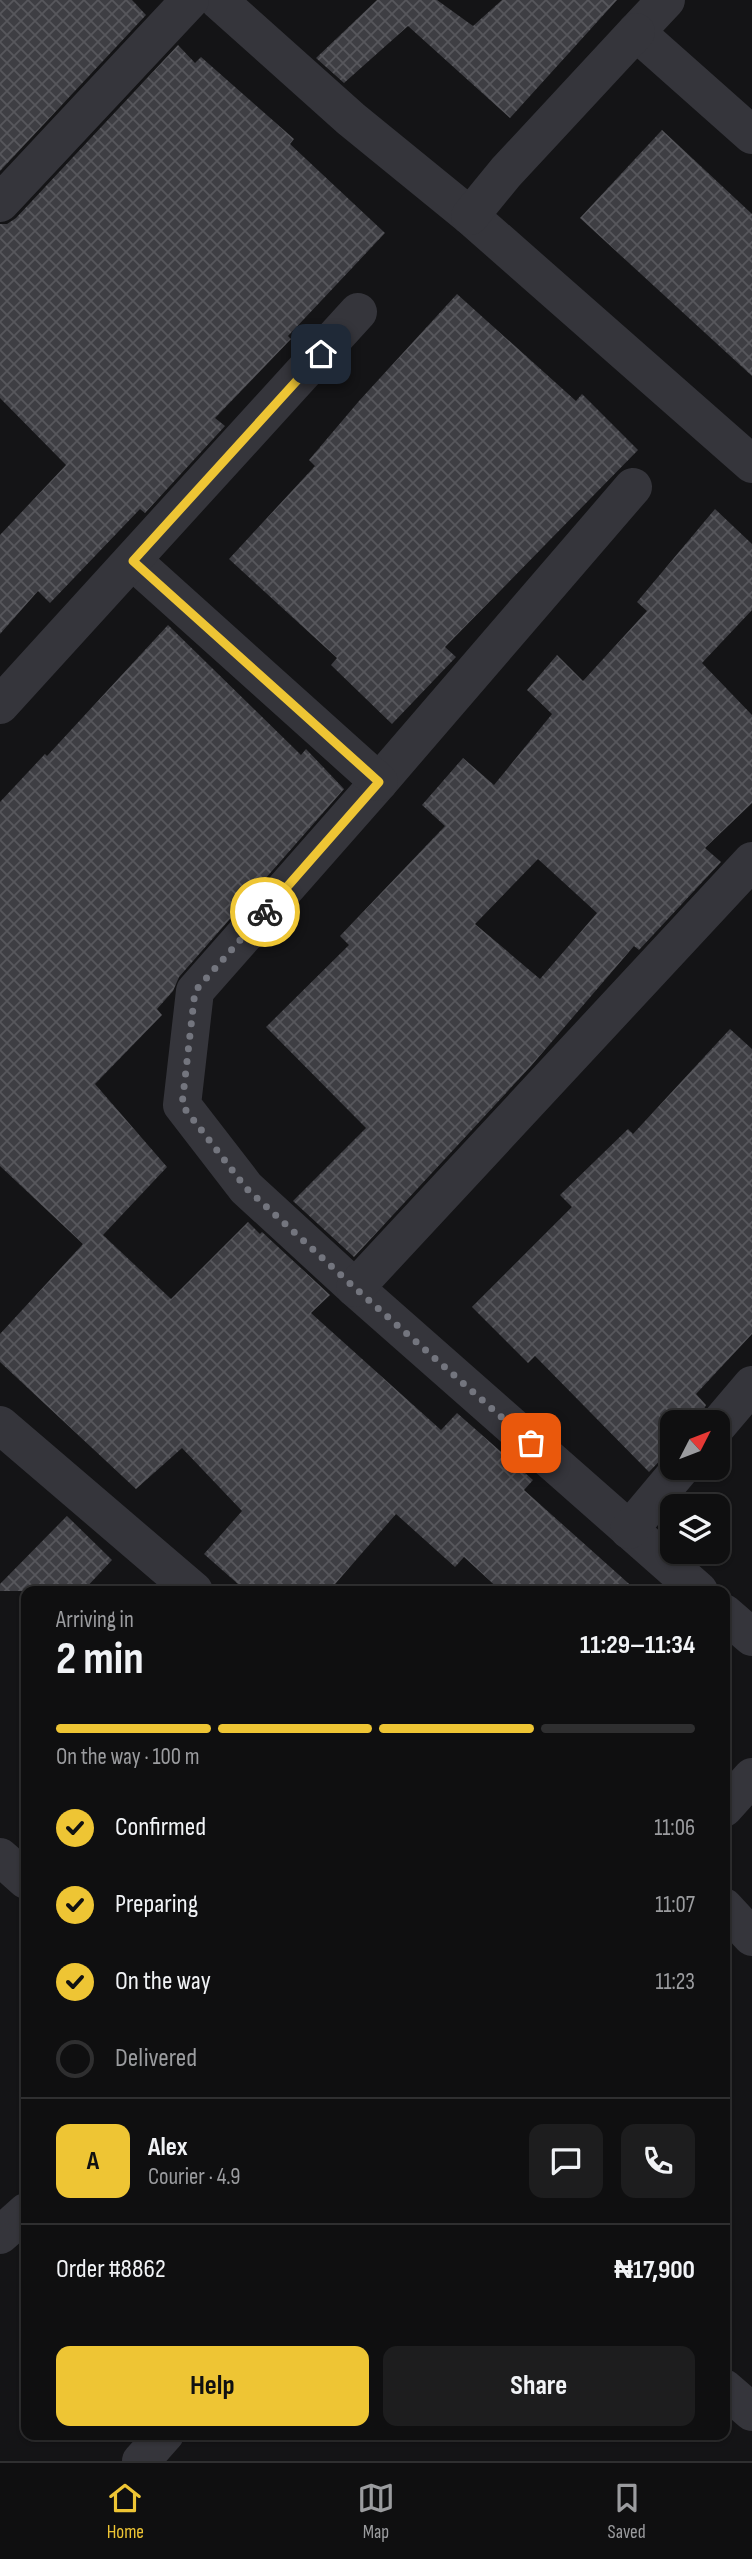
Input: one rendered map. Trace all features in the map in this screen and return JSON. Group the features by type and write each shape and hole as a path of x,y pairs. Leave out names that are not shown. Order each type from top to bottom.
{"street":[{"path":"0,203 190,0"},
{"path":"218,0 351,119 470,216 752,464"},
{"path":"470,216 506,172 666,0"},
{"path":"636,32 752,135"},
{"path":"0,705 358,312"},
{"path":"633,487 195,991 182,1105 246,1188 355,1288 693,1586"},
{"path":"133,561 379,782"},
{"path":"355,1288 752,861"},
{"path":"730,1411 752,1385"},
{"path":"0,1425 188,1586"},
{"path":"629,1530 671,1480"},
{"path":"730,1618 752,1637"},
{"path":"730,1801 752,1777"},
{"path":"0,1857 21,1876"},
{"path":"730,1913 752,1937"},
{"path":"0,2235 21,2216"},
{"path":"730,2393 752,2412"},
{"path":"141,2461 160,2440"}],"building":[{"path":"0,0 132,0 146,15 0,171"},
{"path":"377,0 437,0 473,26 502,0 617,0 510,118 408,26 344,83 316,58"},
{"path":"178,45 195,63 201,57 294,139 290,144 385,233 288,336 291,339 215,418 225,426 145,513 140,509 50,603 38,591 0,634 0,535 66,465 0,398 0,224 7,224 16,218"},
{"path":"662,130 752,214 752,376 580,218"},
{"path":"457,294 576,401 582,394 638,450 445,647 456,657 392,724 331,665 337,658 229,559 315,466 309,460"},
{"path":"715,509 752,544 752,610 702,663 752,715 752,803 705,848 721,862 639,950 634,946 531,1066 354,1257 293,1201 366,1128 266,1027 349,945 340,936 445,826 422,805 463,758 494,785 552,714 527,690 557,655 583,681 647,611 637,602","holes":["538,859 597,913 540,979 475,924"]},
{"path":"168,625 301,755 306,749 344,789 179,977 173,991 157,1009 162,1015 95,1084 167,1167 103,1235 171,1299 248,1222 330,1295 311,1313 441,1430 457,1413 533,1480 524,1490 631,1586 496,1586 464,1557 455,1567 396,1514 333,1586 240,1586 204,1554 242,1511 182,1448 136,1489 0,1362 0,1334 83,1244 0,1166 0,802 45,754 47,756"},
{"path":"730,1029 752,1049 752,1334 696,1394 706,1405 704,1410 660,1410 660,1461 649,1472 535,1356 528,1363 472,1307 572,1207 560,1195 628,1129 633,1134"},
{"path":"67,1516 112,1560 88,1586 21,1586 21,1591 0,1591 0,1584"}],"way so far":[{"path":"265,912 195,991 182,1105 246,1188 531,1443"}],"route":[{"path":"265,912 379,782 133,561 321,354"}]}
